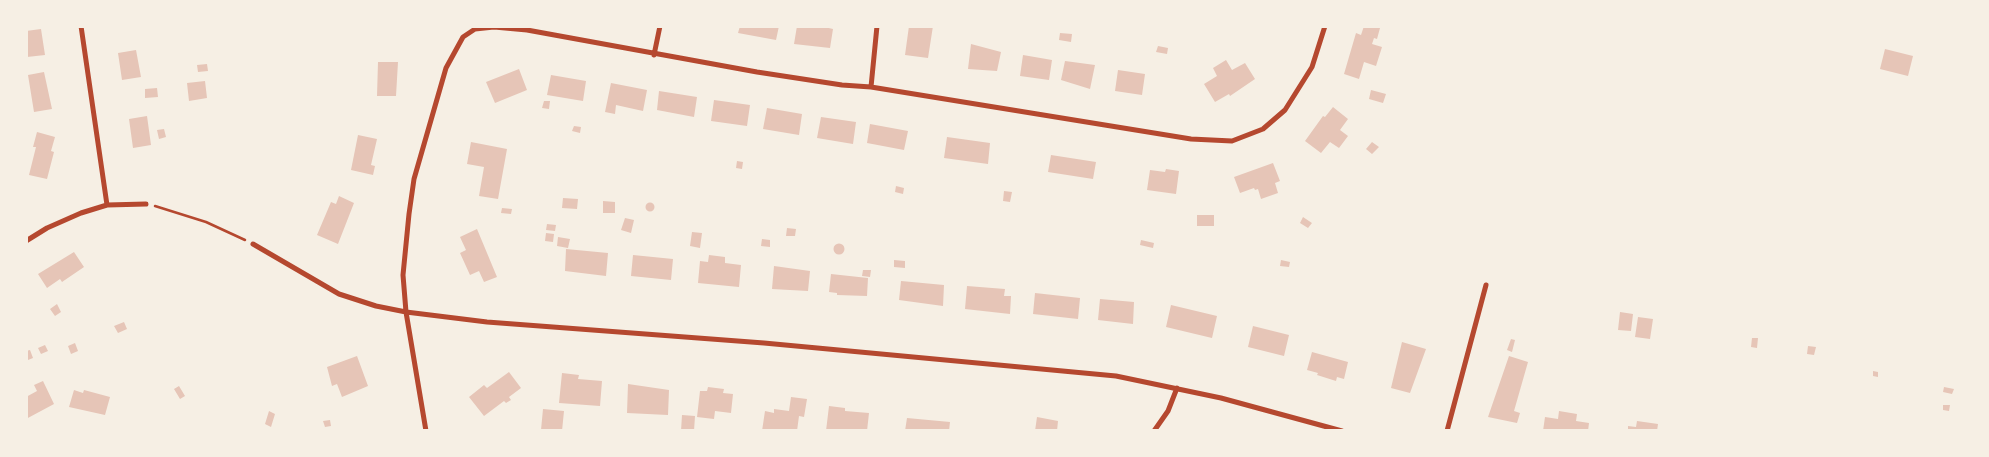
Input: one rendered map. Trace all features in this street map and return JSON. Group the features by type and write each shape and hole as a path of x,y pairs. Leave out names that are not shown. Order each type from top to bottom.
{"street":[{"path":"81,26 107,205"},
{"path":"654,55 660,26"},
{"path":"871,87 877,26"},
{"path":"426,431 406,312 403,274 414,179 446,68 455,49 468,33 484,28 514,29 654,55 842,85 871,87 1167,135 1232,141 1263,129 1285,110 1312,67 1325,26"},
{"path":"26,241 62,221 107,205 146,204"},
{"path":"253,244 339,294 376,306 406,312 487,322 764,343 1116,376 1177,388 1342,431"},
{"path":"1447,431 1486,285"},
{"path":"1154,431 1168,411 1177,388"}],"path":[{"path":"146,204 206,222 253,244"}],"building":[{"path":"740,26 779,26 776,40 738,33"},
{"path":"797,26 820,26 833,29 830,48 794,44"},
{"path":"909,26 933,26 928,58 905,55"},
{"path":"1364,26 1380,28 1377,39 1374,38 1372,44 1382,47 1376,66 1364,62 1359,79 1344,74 1356,33 1361,35"},
{"path":"41,29 45,55 27,57 26,31"},
{"path":"1060,33 1072,34 1071,42 1059,40"},
{"path":"971,44 1001,52 997,71 968,69"},
{"path":"1158,46 1168,48 1167,54 1156,52"},
{"path":"1885,49 1913,56 1908,76 1880,69"},
{"path":"136,50 141,77 122,80 118,53"},
{"path":"1023,55 1052,60 1049,80 1020,76"},
{"path":"1226,60 1232,70 1245,63 1255,79 1230,96 1229,94 1215,102 1204,84 1217,76 1213,68"},
{"path":"1065,61 1095,65 1090,89 1061,80"},
{"path":"378,62 398,62 396,96 377,96"},
{"path":"207,64 208,71 198,72 197,65"},
{"path":"519,69 527,90 495,103 486,82"},
{"path":"1118,70 1145,74 1142,95 1115,91"},
{"path":"44,72 52,109 34,112 28,75"},
{"path":"551,75 586,81 583,101 547,95"},
{"path":"205,81 207,98 189,101 187,83"},
{"path":"611,83 647,90 643,111 616,105 615,114 605,112"},
{"path":"157,88 158,97 145,98 145,89"},
{"path":"1371,90 1386,94 1383,103 1369,99"},
{"path":"659,91 697,97 694,117 657,110"},
{"path":"714,100 750,105 747,126 711,121"},
{"path":"544,101 550,101 549,109 542,108"},
{"path":"1333,107 1348,119 1340,130 1348,136 1339,148 1330,142 1321,153 1305,141 1323,116 1325,117"},
{"path":"767,108 802,114 799,135 763,129"},
{"path":"147,116 151,145 133,148 129,119"},
{"path":"821,117 856,122 853,144 817,138"},
{"path":"870,124 908,131 904,150 867,143"},
{"path":"574,126 581,127 580,133 572,131"},
{"path":"164,129 166,137 159,139 157,130"},
{"path":"37,132 55,137 51,151 54,152 47,179 29,175 36,147 33,147"},
{"path":"358,135 377,139 371,165 375,166 373,175 351,170"},
{"path":"947,137 990,143 988,164 944,158"},
{"path":"471,142 507,149 498,199 479,196 484,167 467,164"},
{"path":"1372,142 1379,147 1372,154 1366,149"},
{"path":"1051,155 1096,162 1093,179 1048,172"},
{"path":"737,161 743,162 742,169 736,168"},
{"path":"1273,163 1280,181 1275,183 1278,193 1261,199 1258,189 1255,190 1254,188 1240,193 1234,177"},
{"path":"1166,169 1179,171 1176,194 1147,190 1150,170 1165,172"},
{"path":"896,186 904,188 903,194 895,192"},
{"path":"1004,191 1012,192 1010,202 1003,201"},
{"path":"339,196 354,203 338,244 317,235 331,202 336,204"},
{"path":"563,198 578,199 577,209 562,208"},
{"path":"603,201 615,202 615,213 603,213"},
{"path":"650,203 654,207 650,211 646,207"},
{"path":"502,208 512,209 511,214 501,213"},
{"path":"1197,215 1214,215 1214,226 1197,226"},
{"path":"1303,217 1312,223 1308,228 1300,223"},
{"path":"625,218 634,220 631,233 621,230"},
{"path":"547,224 556,225 555,231 546,230"},
{"path":"787,228 796,229 795,236 786,236"},
{"path":"477,229 497,277 484,282 479,271 470,275 460,253 466,250 460,237"},
{"path":"692,232 702,233 700,248 690,246"},
{"path":"546,233 554,234 553,242 545,241"},
{"path":"558,237 570,239 568,248 557,246"},
{"path":"762,239 770,240 770,247 761,246"},
{"path":"1141,240 1154,243 1153,248 1140,245"},
{"path":"837,244 841,244 844,249 843,253 837,254 834,251 834,247"},
{"path":"566,249 608,253 606,276 565,271"},
{"path":"74,252 84,267 62,282 60,279 47,288 38,274"},
{"path":"633,255 673,259 671,280 631,276"},
{"path":"709,255 725,257 725,263 741,265 739,287 698,283 700,261 708,262"},
{"path":"894,260 905,261 905,268 894,267"},
{"path":"1281,260 1290,262 1289,267 1280,266"},
{"path":"774,266 810,271 808,291 772,289"},
{"path":"863,270 871,270 870,277 862,276"},
{"path":"831,274 868,278 867,296 837,295 837,293 829,292"},
{"path":"901,281 944,285 943,306 899,300"},
{"path":"967,286 1005,289 1004,296 1011,296 1010,314 965,309"},
{"path":"1035,293 1080,298 1078,319 1033,314"},
{"path":"1100,299 1134,302 1133,324 1098,320"},
{"path":"57,304 61,312 55,316 50,309"},
{"path":"1171,305 1217,316 1212,338 1166,327"},
{"path":"1620,312 1633,314 1631,331 1618,330"},
{"path":"1638,317 1653,319 1650,339 1635,337"},
{"path":"124,322 127,329 118,333 114,326"},
{"path":"1253,326 1289,335 1284,356 1248,347"},
{"path":"1752,338 1758,338 1757,348 1751,347"},
{"path":"1511,339 1515,340 1512,352 1507,350"},
{"path":"1402,342 1426,349 1410,393 1391,388"},
{"path":"75,343 78,351 71,354 68,346"},
{"path":"45,345 48,351 41,354 38,348"},
{"path":"1808,346 1816,347 1814,355 1807,354"},
{"path":"30,350 33,358 28,360 26,351"},
{"path":"1312,352 1348,362 1344,379 1337,377 1336,381 1307,370"},
{"path":"357,356 368,386 342,397 337,384 332,386 327,367"},
{"path":"1509,356 1528,362 1514,411 1520,413 1517,423 1488,417"},
{"path":"1873,371 1878,372 1878,377 1873,376"},
{"path":"509,372 521,388 509,397 511,400 506,403 504,401 484,416 469,397 484,385 487,388"},
{"path":"562,373 579,375 578,379 602,381 600,406 559,403"},
{"path":"43,381 54,404 26,419 26,397 37,391 34,385"},
{"path":"628,384 669,390 668,415 627,413"},
{"path":"179,386 185,396 180,399 174,389"},
{"path":"708,387 724,389 723,393 733,394 731,413 715,411 714,419 697,417 700,391 707,391"},
{"path":"1944,387 1954,389 1952,394 1943,392"},
{"path":"74,390 83,393 84,390 110,397 105,415 69,407"},
{"path":"791,397 807,399 804,417 799,416 797,431 762,431 765,411 774,413 774,409 789,411"},
{"path":"1943,405 1950,405 1949,411 1943,410"},
{"path":"829,406 845,408 845,411 869,413 867,431 826,431"},
{"path":"543,409 564,411 562,431 541,430"},
{"path":"269,411 275,414 271,427 265,424"},
{"path":"1559,411 1577,414 1576,421 1589,423 1588,431 1543,431 1545,417 1558,419"},
{"path":"682,415 695,416 694,431 681,431"},
{"path":"1037,417 1058,421 1057,431 1035,431"},
{"path":"907,418 950,422 949,431 905,431"},
{"path":"330,420 331,426 325,427 323,421"},
{"path":"1637,421 1658,424 1657,431 1628,431 1628,426 1636,427"}]}
